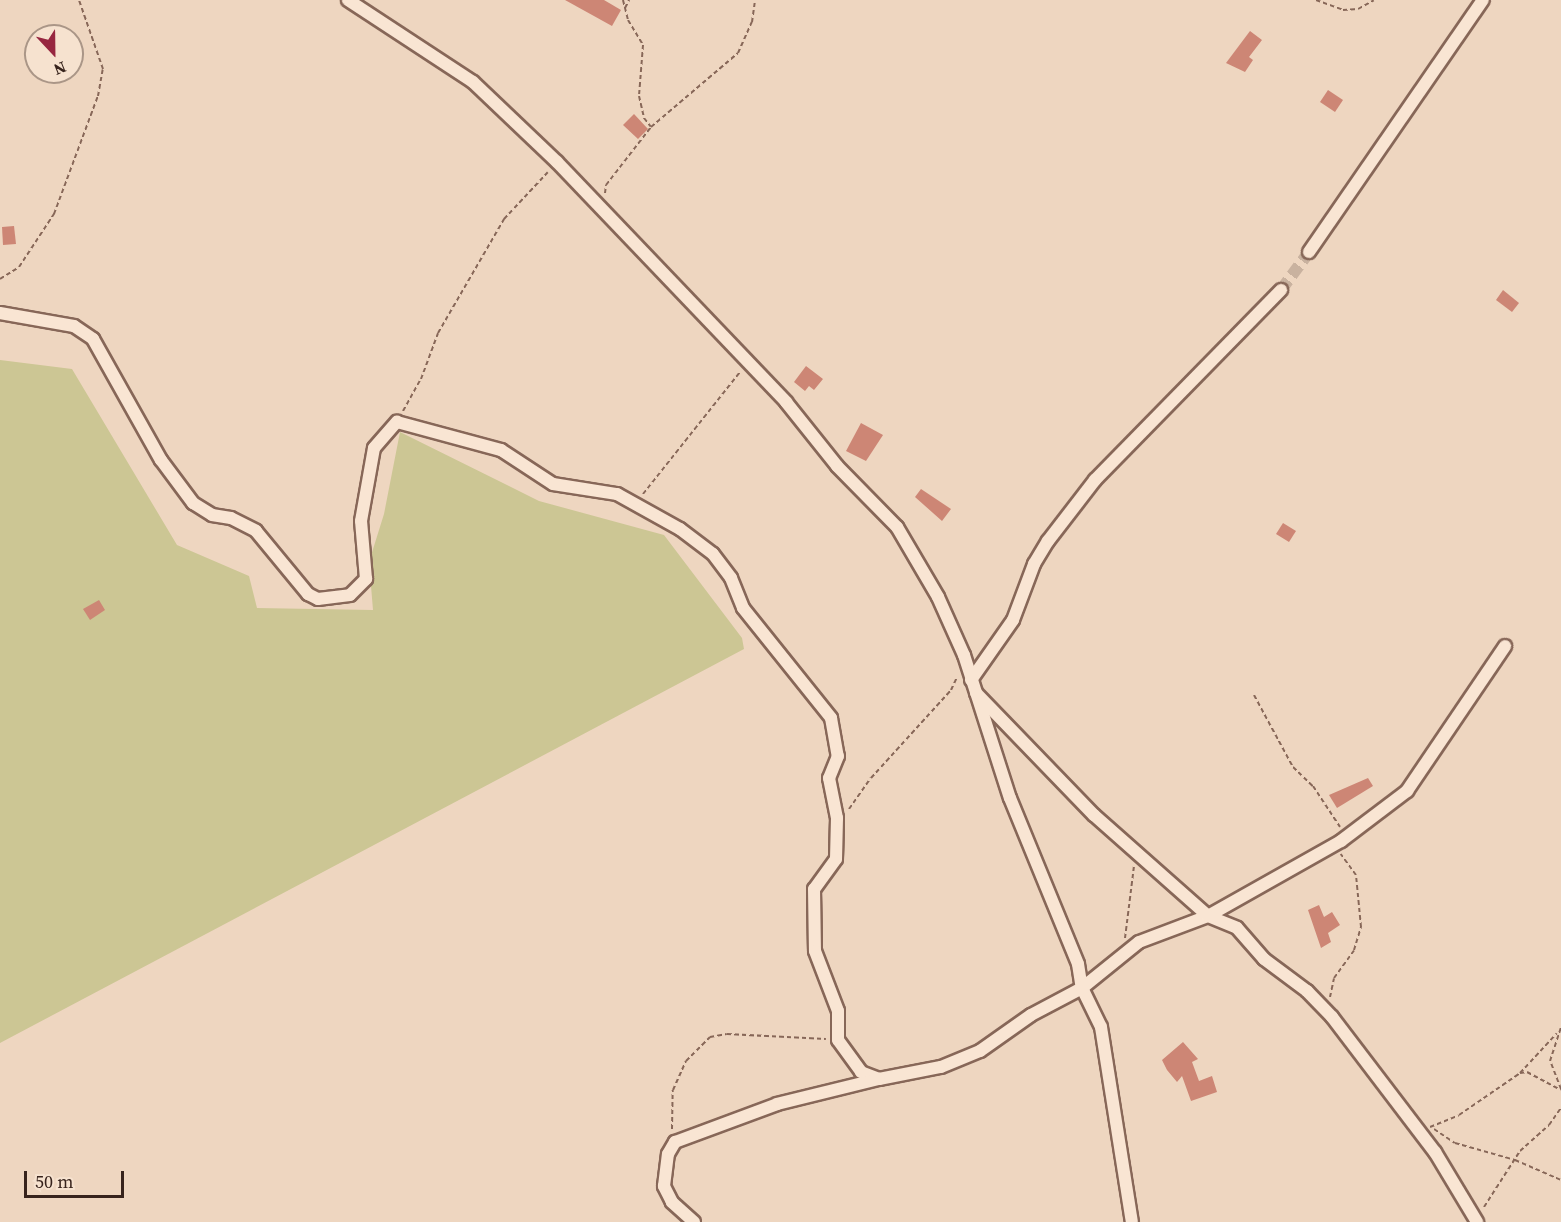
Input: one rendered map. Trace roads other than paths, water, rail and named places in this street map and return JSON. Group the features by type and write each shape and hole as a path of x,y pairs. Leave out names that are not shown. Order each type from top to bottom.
{"street":[{"path":"348,0 473,82 557,162 747,363 837,466 897,527 938,597 964,655 1010,798 1078,964 1082,988 1104,1037 1132,1222"},
{"path":"1309,252 1483,0"},
{"path":"971,680 1013,620 1034,564 1048,540 1095,480 1281,290"},
{"path":"0,314 74,326 93,339 161,460 193,503 212,515 231,518 256,531 308,594 318,599 350,595 366,579 361,521 374,448 398,422 501,450 553,484 617,494 680,529 719,561 731,578 743,608 791,664 831,718 838,761 829,778 837,826 836,859 814,889 815,951 838,1011 838,1040 861,1072 879,1079"},
{"path":"694,1222 672,1202 664,1186 668,1154 675,1142 777,1104 879,1079 932,1069 980,1051 1031,1015 1082,988 1123,953 1153,935 1208,916 1335,846 1407,791 1505,646"},
{"path":"975,693 1077,800 1208,916 1237,928 1264,959 1297,980 1332,1017 1435,1152 1476,1220"}],"tunnel":[{"path":"1281,290 1309,252"}]}
